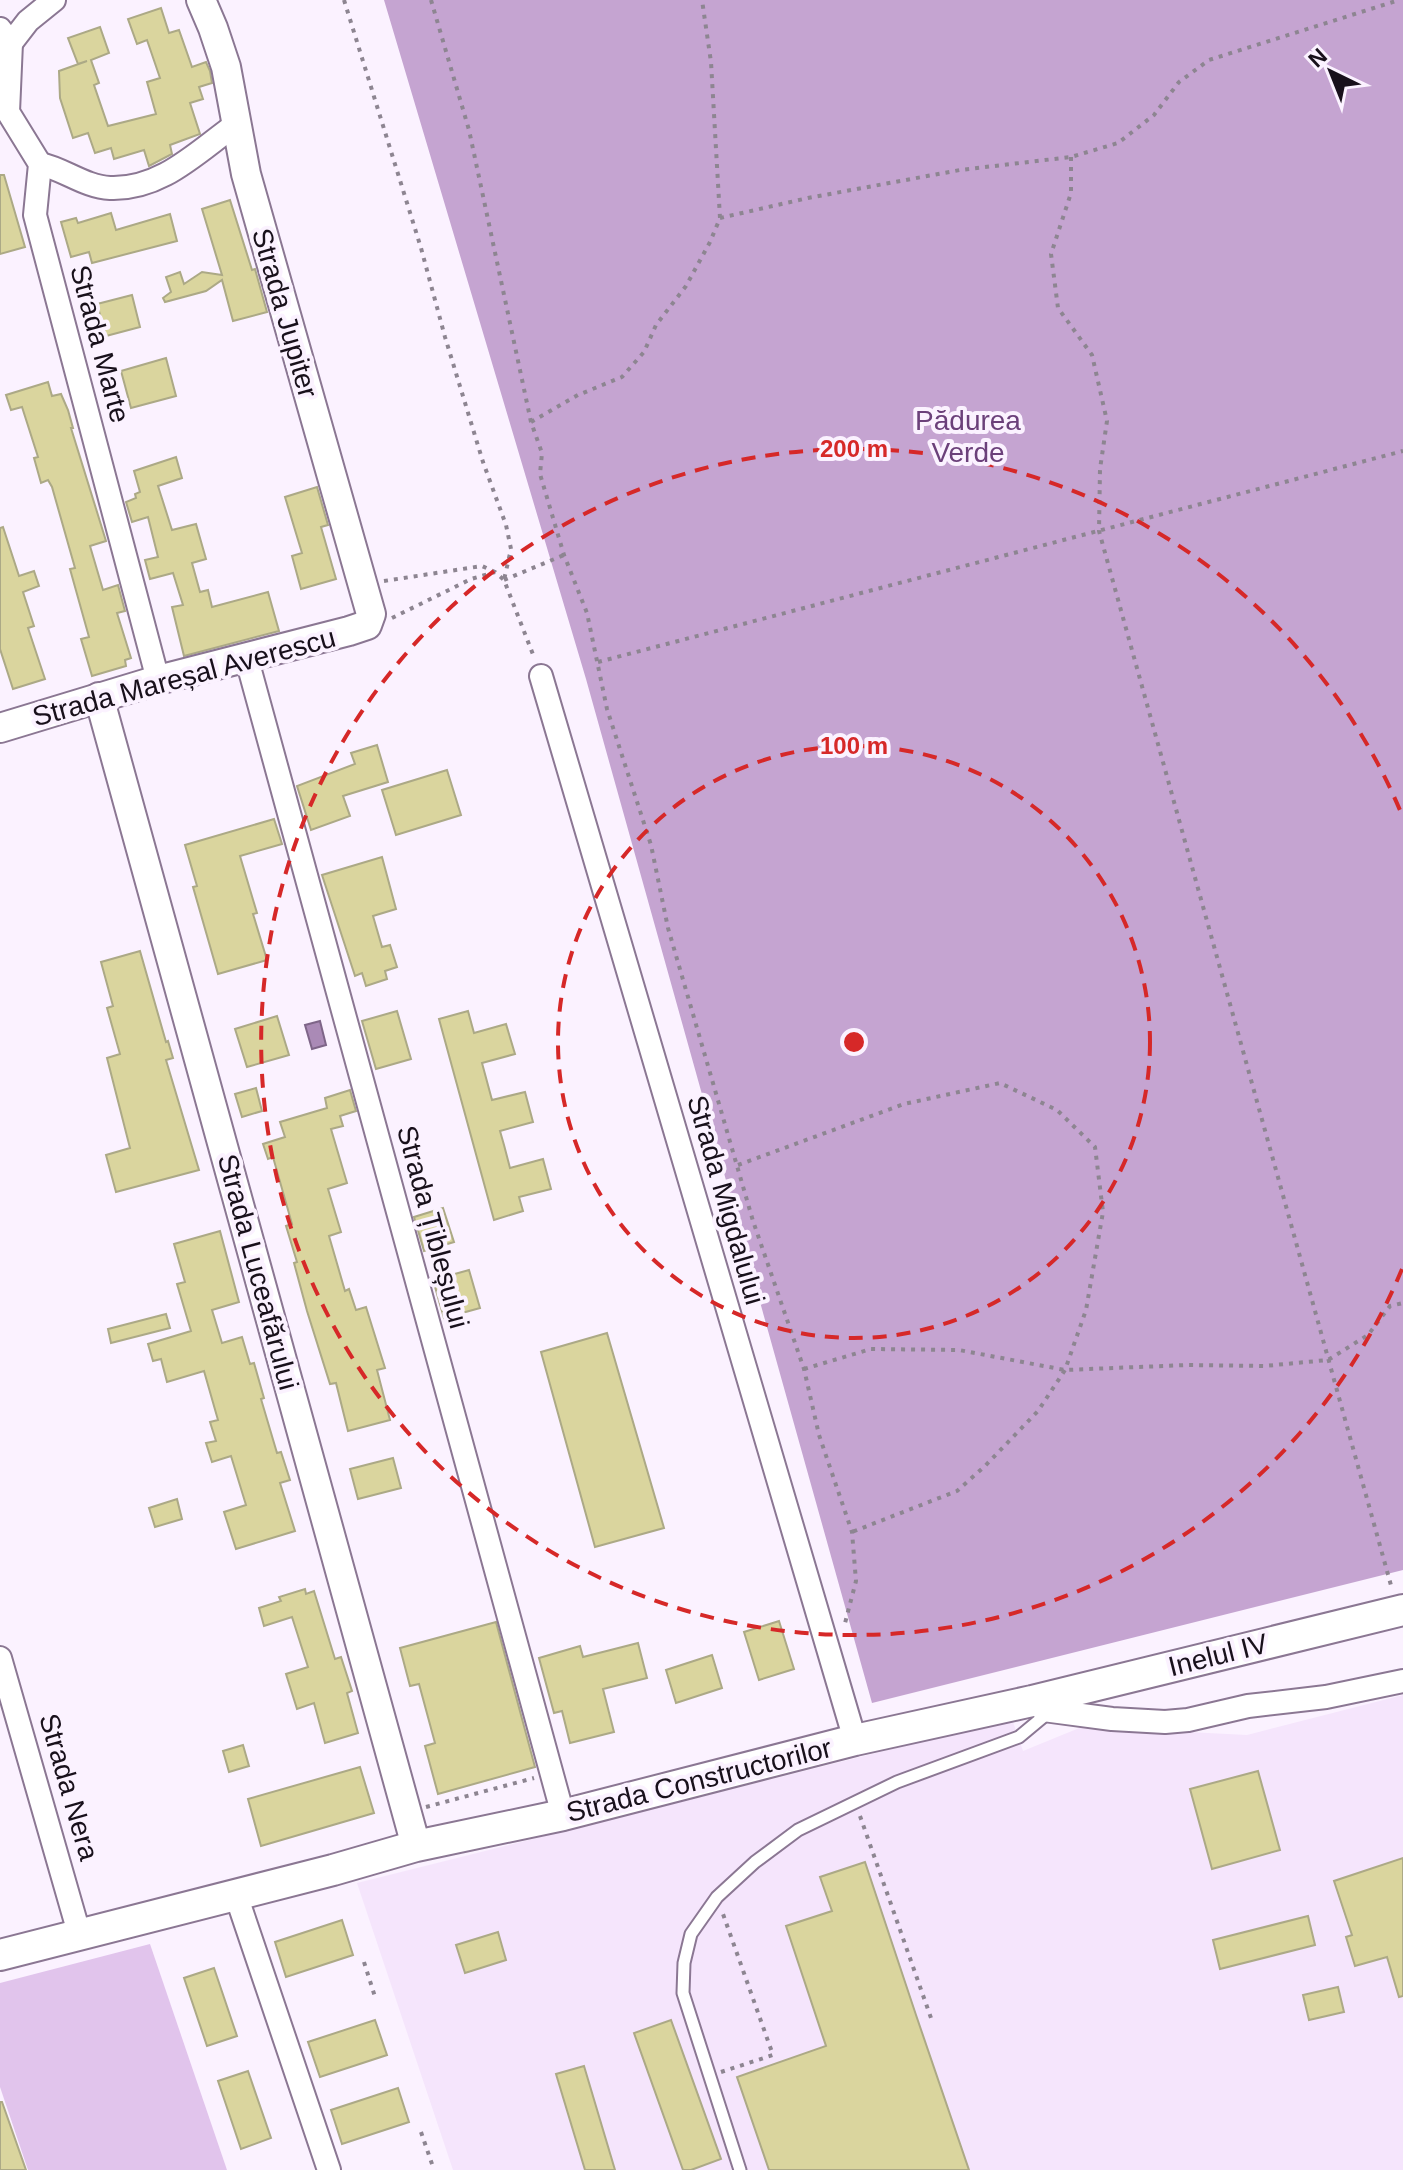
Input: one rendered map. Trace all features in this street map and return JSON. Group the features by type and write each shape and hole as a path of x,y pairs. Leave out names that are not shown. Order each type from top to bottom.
{"main road":[{"name":"Inelul IV","path":"1041,1706 1398,1602"},
{"name":"Strada Constructorilor","path":"0,1955 416,1846 563,1815 855,1740 1041,1706"}],"street":[{"path":"54,0 6,36 4,113 40,164 110,188 150,182 188,161 235,125"},
{"name":"Strada Jupiter","path":"201,0 226,67 246,174 371,614 367,625"},
{"name":"Strada Marte","path":"40,164 35,215 158,680"},
{"name":"Strada Mareșal Averescu","path":"0,728 158,680 367,625"},
{"name":"Strada Țibleșului","path":"246,656 563,1815"},
{"name":"Strada Migdalului","path":"541,676 855,1740"},
{"name":"Strada Luceafărului","path":"99,697 416,1846"},
{"name":"Strada Nera","path":"0,1658 79,1933"},
{"name":"Strada Constructorilor","path":"1041,1706 1112,1719 1165,1722 1248,1706 1326,1697 1403,1681"},
{"path":"236,1895 329,2170"}],"lane":[{"path":"740,2170 683,1993 684,1963 691,1934 717,1897 755,1862 798,1830 897,1782 1019,1737 1041,1706"}],"path":[{"path":"344,0 421,248 453,365 506,525 511,549 504,580"},
{"path":"431,0 469,130 531,422 542,453 540,474 564,555 587,613 607,709 651,845 668,928 762,1249 804,1369 819,1435 852,1532 856,1581 848,1617 831,1663"},
{"path":"531,422 578,395 622,377 644,352 656,325 686,286 720,218 711,62 702,0"},
{"path":"720,218 960,170 1071,157 1118,143 1154,115 1179,82 1209,60 1399,0"},
{"path":"1071,157 1071,193 1051,254 1058,308 1092,355 1107,421 1100,469 1099,531 1398,1602"},
{"path":"598,662 1403,451"},
{"path":"504,580 564,555"},
{"path":"362,584 482,566 495,572 504,580 541,676"},
{"path":"367,625 401,615 471,579 495,572"},
{"path":"738,1165 904,1104 1000,1083 1057,1110 1095,1147 1103,1212 1086,1310 1065,1370 1038,1411 957,1491 852,1532"},
{"path":"804,1369 871,1349 959,1350 1065,1370 1187,1365 1264,1366 1328,1360 1368,1335 1390,1306 1403,1303"},
{"path":"407,1813 551,1773"},
{"path":"855,1803 931,2018"},
{"path":"709,2075 773,2055 717,1897"},
{"path":"364,1962 376,2000"},
{"path":"421,2132 433,2167"}],"shaded area":[{"path":"320,1021 326,1045 312,1049 305,1025"},
{"path":"1403,1695 1403,2170 453,2170 357,1883 1012,1719 1023,1751 1089,1724 1247,1735"},
{"path":"150,1944 227,2170 28,2170 0,2087 0,1983"}],"green space":[{"name":"Pădurea Verde","path":"384,0 1403,0 1403,1570 872,1703 586,679"}],"building":[{"path":"161,8 169,33 179,30 192,67 206,62 210,71 212,83 199,87 203,99 190,103 200,134 170,145 172,154 149,166 144,150 114,159 111,148 95,153 88,133 73,138 60,98 59,71 87,61 78,64 68,38 100,27 109,53 91,60 99,83 94,85 108,126 156,114 147,82 160,78 147,40 137,44 128,19"},
{"path":"0,175 4,175 25,247 0,254"},
{"path":"230,200 267,312 233,321 222,280 206,291 165,302 163,298 171,292 166,277 180,272 184,284 202,272 222,275 202,209"},
{"path":"111,213 116,230 170,214 177,241 92,263 89,252 71,257 61,222 76,218 78,223"},
{"path":"132,295 140,327 106,336 97,304"},
{"path":"166,358 176,396 131,408 121,371"},
{"path":"48,382 52,396 61,394 68,410 106,541 90,546 103,590 118,585 125,611 117,613 131,658 125,660 126,666 92,676 81,639 89,637 70,569 75,568 52,487 48,480 41,483 34,458 38,457 22,407 11,410 6,395"},
{"path":"176,457 182,478 158,486 172,530 196,524 206,559 192,563 200,592 208,590 212,607 268,592 279,631 184,656 172,607 183,605 173,573 150,579 145,560 158,557 148,517 132,522 126,502 136,498 135,494 140,492 134,471"},
{"path":"317,487 328,525 321,527 336,579 301,589 292,556 302,553 285,497"},
{"path":"3,527 19,576 34,571 39,586 23,592 34,626 28,628 45,679 13,689 0,649 0,528"},
{"path":"377,745 388,782 343,796 350,816 311,830 297,786 355,764 351,753"},
{"path":"447,770 461,815 396,835 382,790"},
{"path":"274,819 282,844 240,856 267,960 218,974 193,887 197,886 185,845"},
{"path":"382,857 396,909 373,916 382,947 390,945 397,967 385,971 387,979 366,986 362,973 355,976 322,875"},
{"path":"140,951 173,1058 166,1060 199,1170 116,1192 106,1155 130,1148 107,1058 120,1054 107,1008 113,1006 101,962"},
{"path":"397,1011 411,1059 376,1069 362,1021"},
{"path":"468,1011 474,1033 506,1024 515,1054 482,1063 492,1100 525,1092 533,1122 500,1131 510,1168 543,1159 551,1189 519,1197 523,1211 494,1220 439,1019"},
{"path":"277,1016 289,1055 247,1067 235,1029"},
{"path":"256,1088 262,1111 242,1117 235,1094"},
{"path":"350,1090 356,1111 340,1116 343,1126 331,1129 347,1183 328,1189 341,1232 329,1236 345,1291 349,1289 356,1310 366,1307 385,1368 377,1370 390,1420 348,1431 336,1383 330,1384 307,1311 286,1226 292,1224 273,1157 268,1159 263,1144 285,1137 280,1122 327,1108 325,1098"},
{"path":"443,1208 454,1242 424,1251 414,1217"},
{"path":"220,1231 239,1302 212,1310 222,1343 242,1337 250,1364 254,1363 277,1453 281,1452 290,1480 280,1483 295,1531 236,1549 224,1512 246,1505 231,1456 212,1462 206,1443 216,1441 210,1422 218,1420 204,1371 167,1382 161,1359 153,1361 148,1344 191,1331 177,1284 185,1282 174,1244"},
{"path":"469,1270 480,1308 444,1318 433,1280"},
{"path":"166,1314 170,1328 111,1343 108,1329"},
{"path":"607,1333 664,1528 595,1547 541,1352"},
{"path":"393,1458 401,1488 358,1499 350,1469"},
{"path":"177,1499 182,1519 155,1527 149,1508"},
{"path":"305,1589 306,1594 314,1591 335,1659 341,1657 352,1691 347,1693 358,1733 325,1743 314,1703 297,1709 286,1674 308,1667 292,1617 264,1626 259,1608 281,1601 279,1597"},
{"path":"779,1621 794,1669 759,1680 744,1632"},
{"path":"496,1622 535,1767 438,1794 425,1746 435,1743 419,1684 410,1686 400,1648"},
{"path":"638,1643 647,1678 603,1689 614,1732 570,1743 562,1711 554,1713 539,1658 580,1646 583,1657"},
{"path":"712,1655 722,1688 676,1703 666,1670"},
{"path":"243,1745 249,1766 229,1772 223,1751"},
{"path":"360,1767 374,1813 261,1846 248,1799"},
{"path":"1258,1771 1280,1850 1212,1869 1190,1789"},
{"path":"1403,1858 1403,1996 1399,1997 1387,1957 1355,1966 1346,1937 1352,1935 1334,1881"},
{"path":"865,1862 969,2170 769,2170 737,2077 826,2046 786,1926 832,1911 820,1877"},
{"path":"1308,1916 1315,1945 1220,1969 1213,1940"},
{"path":"342,1920 353,1955 286,1977 275,1942"},
{"path":"498,1932 506,1960 465,1973 456,1945"},
{"path":"214,1968 237,2036 207,2046 184,1978"},
{"path":"1338,1987 1344,2012 1309,2020 1303,1995"},
{"path":"375,2020 387,2055 320,2077 308,2042"},
{"path":"671,2020 721,2159 691,2170 683,2170 634,2033"},
{"path":"584,2066 615,2170 585,2170 556,2074"},
{"path":"248,2071 271,2138 241,2149 218,2081"},
{"path":"398,2088 409,2122 342,2144 331,2110"},
{"path":"2,2102 26,2170 0,2170"}]}
